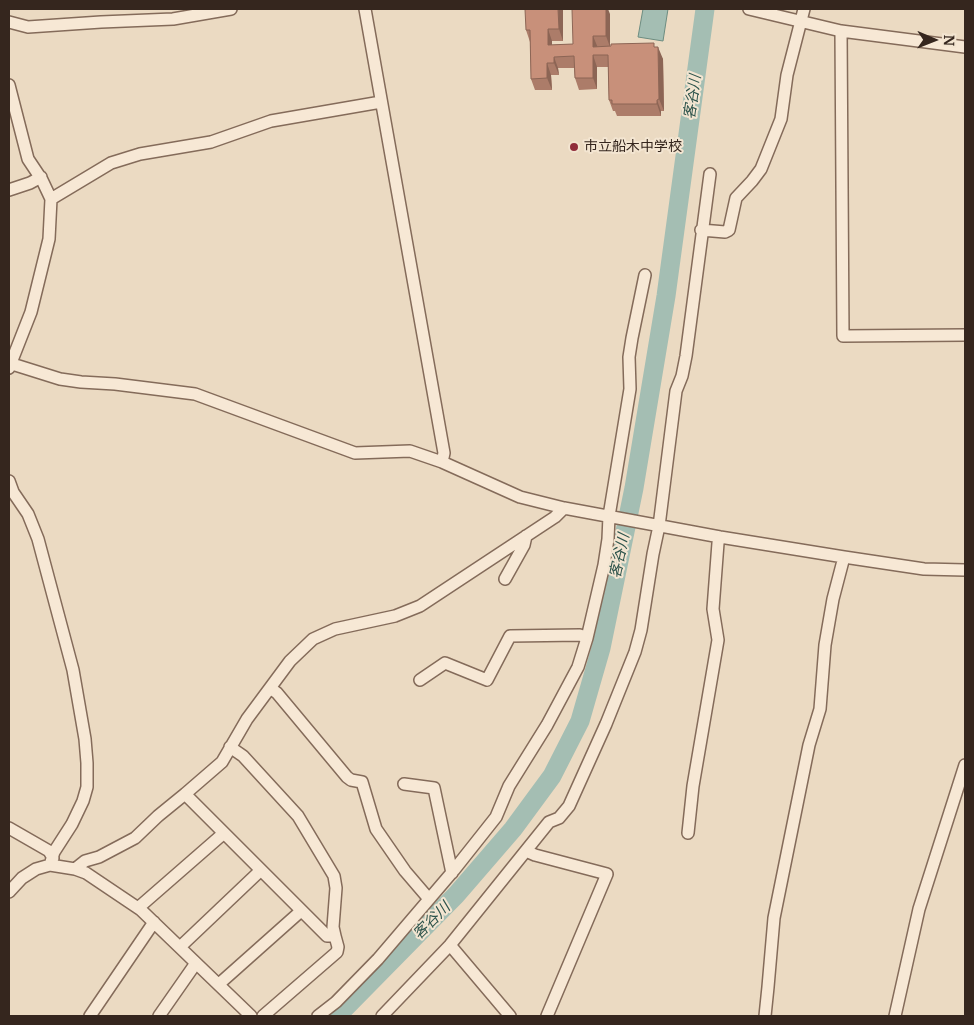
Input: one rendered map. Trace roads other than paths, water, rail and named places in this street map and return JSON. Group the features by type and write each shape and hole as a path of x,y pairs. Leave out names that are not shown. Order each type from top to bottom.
{"street":[{"path":"9,22 28,27 230,9"},
{"path":"365,9 444,453 442,462"},
{"path":"748,9 841,31 965,47"},
{"path":"702,230 725,232 729,230 736,198 762,169 781,119 787,75 804,9"},
{"path":"841,31 843,336 965,334"},
{"path":"9,85 28,159 41,177 51,198 49,239 30,312 9,364 60,379 195,394 355,453 410,451 442,462 520,497 564,508 720,537 844,557 924,568 965,570"},
{"path":"51,198 111,163 140,154 211,142 271,121 381,102"},
{"path":"382,1016 450,945 549,822 559,818 569,806 635,652 653,554 676,392 686,356 710,174"},
{"path":"9,190 41,177"},
{"path":"318,1016 336,1002 378,959 496,817 509,786 547,725 578,668 604,566 630,389 632,338 645,275"},
{"path":"9,481 13,492 28,514 38,539 73,670 85,739 87,787 83,801 72,824 54,852 52,861"},
{"path":"75,869 85,861 99,857 135,838 222,762 247,719 290,661 313,640 335,629 395,616 420,606 555,517 564,508"},
{"path":"506,579 524,545 526,536"},
{"path":"688,833 693,786 718,640 713,609 720,537"},
{"path":"765,1016 774,918 809,745 820,709 825,645 832,598 844,557"},
{"path":"420,680 444,663 487,680 510,636 580,635 586,638"},
{"path":"270,688 277,693 347,778 362,782 376,829 428,899"},
{"path":"230,747 243,756 298,816 334,876 336,888 333,927 338,947 337,952 263,1016"},
{"path":"894,1016 919,909 965,765"},
{"path":"404,784 434,788 452,872"},
{"path":"185,794 327,936 335,936"},
{"path":"9,828 49,851 52,861"},
{"path":"138,908 224,834"},
{"path":"526,851 607,874 547,1016"},
{"path":"9,892 22,878 52,861 86,874 138,908 252,1016"},
{"path":"180,947 261,870"},
{"path":"218,984 301,910"},
{"path":"90,1016 154,922"},
{"path":"450,945 510,1016"},
{"path":"159,1016 196,963"}],"waterway":[{"name":"客谷川","path":"337,1016 456,895 513,829 552,776 580,721 601,648 634,488 666,296 705,9"}],"place":[{"name":"市立船木中学校","path":"574,147"}]}
